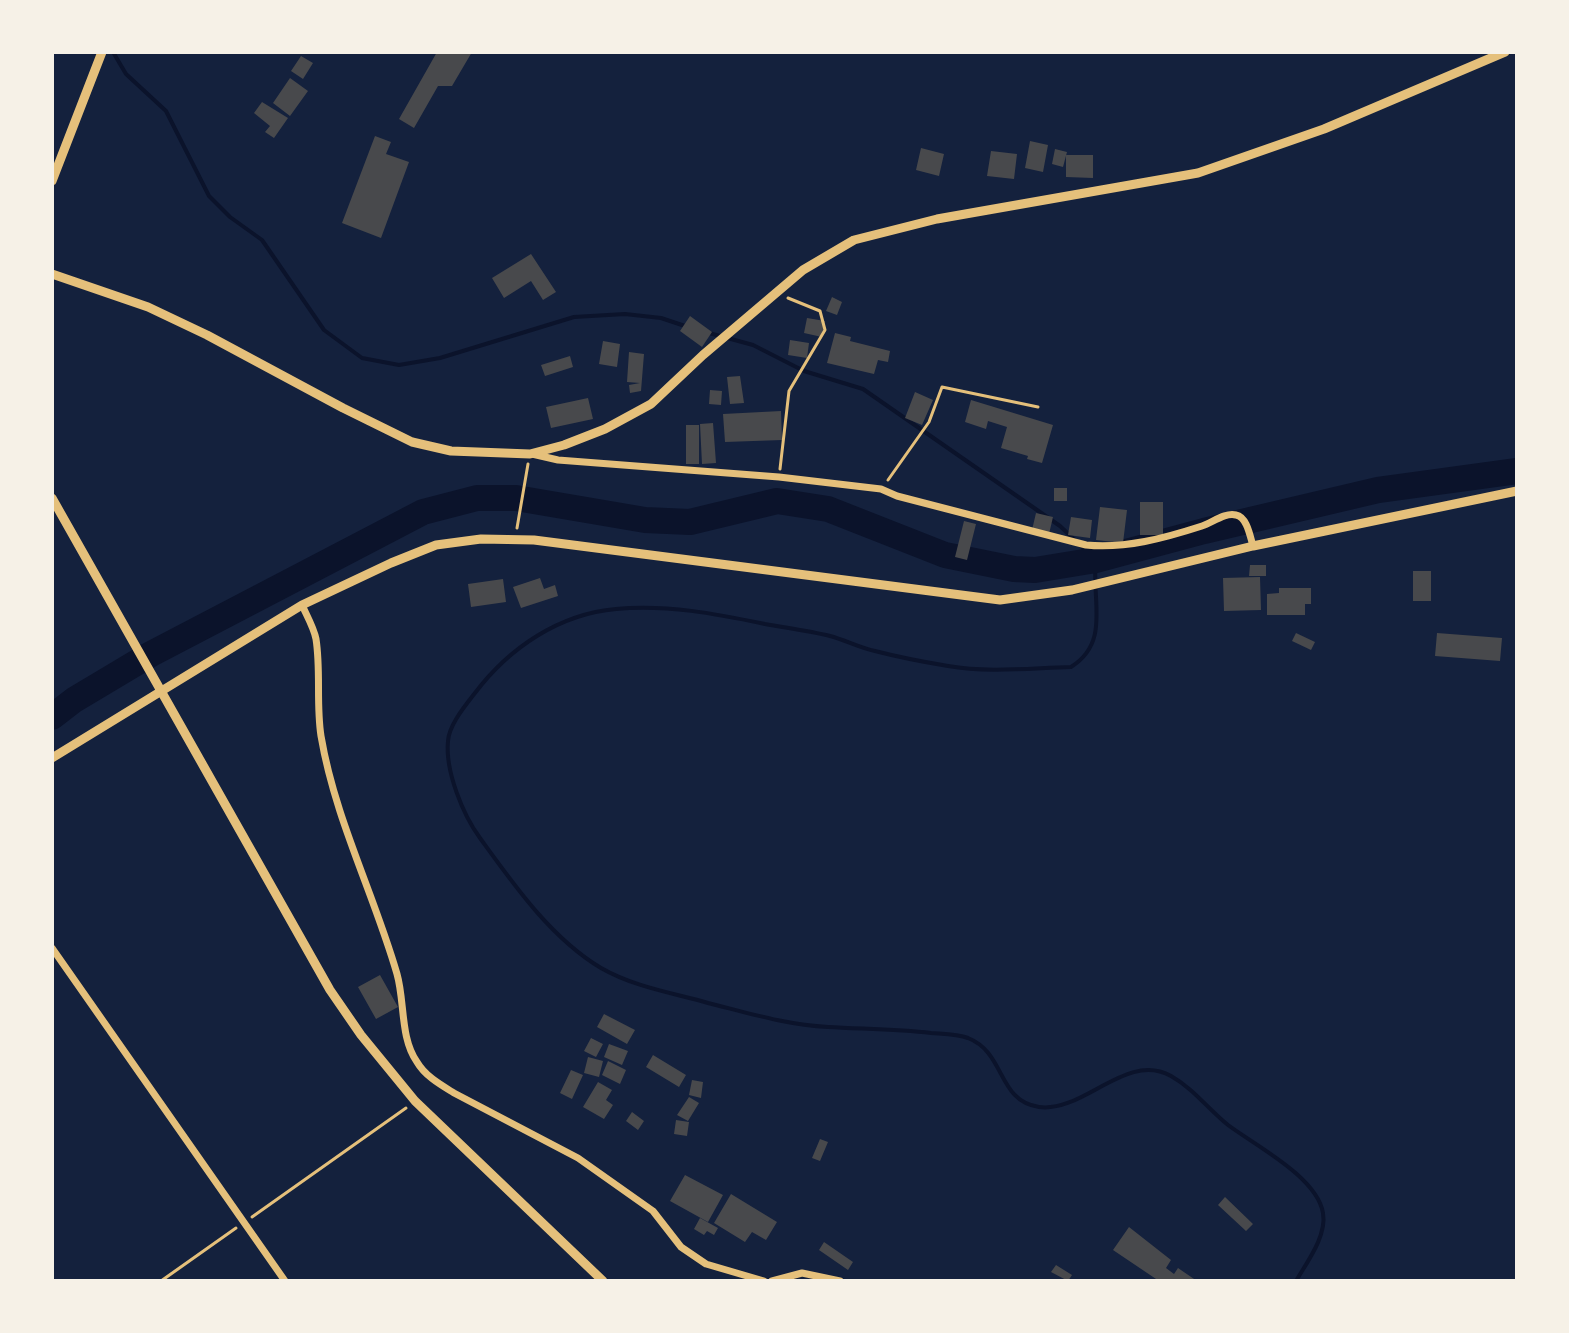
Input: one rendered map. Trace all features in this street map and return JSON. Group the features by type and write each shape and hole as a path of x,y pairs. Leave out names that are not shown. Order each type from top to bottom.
{"street":[{"path":"52,181 102,52"},
{"path":"530,454 605,429 651,404 803,270 854,240 937,219 1198,173 1336,124 1505,52"},
{"path":"52,274 148,307 412,442 451,451 530,454 558,460 779,477 881,489 897,496 1086,545 1111,548 1204,526 1227,515 1238,515 1244,519 1253,546"},
{"path":"52,758 302,605 436,545 481,539 534,540 1000,600 1072,590 1253,546 1517,491"},
{"path":"52,498 330,990 361,1035 415,1101 603,1281"},
{"path":"302,605 316,637 320,733 332,789 390,952 402,992 408,1045 417,1063 445,1087 578,1158 653,1211 681,1247 706,1264 764,1281"},
{"path":"52,948 285,1281"},
{"path":"772,1281 802,1273 840,1281"}],"path":[{"path":"774,295 800,301 820,311 825,330 789,391 779,477"},
{"path":"881,489 929,422 942,387 1038,407"},
{"path":"519,519 530,454"},
{"path":"161,1281 415,1101"}],"building":[{"path":"437,52 472,52 452,86 438,86 414,128 399,119"},
{"path":"301,56 313,63 303,79 291,71"},
{"path":"290,78 308,91 290,116 273,103"},
{"path":"262,102 288,118 274,138 265,132 270,126 254,113"},
{"path":"375,136 391,142 386,154 409,162 381,238 342,223"},
{"path":"1030,141 1048,145 1043,172 1025,168"},
{"path":"921,148 944,154 939,176 916,170"},
{"path":"1055,149 1067,152 1063,167 1052,164"},
{"path":"991,151 1017,154 1014,179 987,176"},
{"path":"1066,155 1093,155 1093,178 1066,177"},
{"path":"531,254 556,292 543,300 531,281 504,298 492,278"},
{"path":"832,297 842,302 837,315 826,311"},
{"path":"690,316 712,332 702,347 680,331"},
{"path":"807,318 825,321 822,337 804,333"},
{"path":"835,333 851,337 850,341 890,351 888,362 878,360 874,374 827,363"},
{"path":"790,340 809,343 807,358 788,355"},
{"path":"603,341 620,344 617,367 599,364"},
{"path":"629,352 644,354 641,391 630,393 629,385 640,383 627,382"},
{"path":"570,356 573,367 545,376 541,365"},
{"path":"740,376 744,403 730,404 727,377"},
{"path":"710,390 722,391 721,405 709,404"},
{"path":"915,392 933,400 922,425 905,418"},
{"path":"588,398 593,419 551,428 546,407"},
{"path":"971,400 1053,425 1042,463 1001,448 1007,427 988,421 986,429 965,422"},
{"path":"781,411 782,440 725,442 723,414"},
{"path":"713,423 716,463 702,464 700,424"},
{"path":"686,425 699,425 699,464 686,464"},
{"path":"1054,488 1067,488 1067,501 1054,501"},
{"path":"1140,502 1163,502 1163,535 1140,535"},
{"path":"1100,507 1127,510 1123,543 1096,540"},
{"path":"1036,513 1053,517 1049,534 1032,530"},
{"path":"1071,517 1092,520 1090,538 1068,535"},
{"path":"964,521 976,524 967,560 955,557"},
{"path":"1250,565 1266,565 1266,576 1249,576"},
{"path":"1413,571 1431,571 1431,601 1413,601"},
{"path":"1260,577 1261,610 1224,611 1223,578"},
{"path":"540,578 544,589 555,585 558,596 521,608 513,587"},
{"path":"503,579 506,602 471,607 468,584"},
{"path":"1279,588 1311,588 1311,604 1305,604 1305,615 1267,615 1267,594 1279,593"},
{"path":"1296,633 1315,642 1311,650 1292,641"},
{"path":"1437,633 1502,638 1500,661 1435,656"},
{"path":"380,975 398,1007 376,1019 358,987"},
{"path":"604,1014 635,1030 627,1044 597,1027"},
{"path":"591,1038 603,1044 596,1057 584,1051"},
{"path":"609,1044 628,1051 622,1065 604,1057"},
{"path":"653,1055 686,1075 679,1087 646,1067"},
{"path":"588,1057 603,1061 599,1077 584,1073"},
{"path":"608,1061 626,1070 620,1084 602,1075"},
{"path":"571,1070 583,1075 572,1099 560,1093"},
{"path":"692,1080 703,1082 701,1098 689,1095"},
{"path":"598,1082 612,1090 606,1100 613,1105 604,1119 583,1107"},
{"path":"689,1097 699,1103 688,1121 677,1115"},
{"path":"632,1112 644,1121 638,1130 626,1121"},
{"path":"676,1120 689,1122 687,1136 674,1134"},
{"path":"820,1139 828,1142 820,1161 812,1158"},
{"path":"685,1175 723,1195 708,1222 670,1201"},
{"path":"731,1194 777,1222 766,1240 752,1232 745,1242 714,1223"},
{"path":"1225,1197 1253,1224 1246,1231 1218,1205"},
{"path":"700,1218 718,1228 714,1235 707,1231 704,1235 694,1229"},
{"path":"1129,1227 1171,1260 1166,1268 1174,1274 1178,1268 1197,1281 1159,1281 1113,1250"},
{"path":"824,1242 853,1262 848,1270 819,1250"},
{"path":"1056,1265 1072,1275 1068,1281 1051,1272"}],"waterway":[{"path":"113,52 126,74 166,111 209,196 230,217 262,240 324,330 362,358 399,365 440,358 574,317 625,314 661,318 685,326"},
{"path":"709,333 753,345 804,371 863,389 1060,526 1096,560 1097,619 1091,645 1071,667 978,669 911,659 869,650 822,634 691,611 635,608 595,612 555,626 520,648 488,677 458,716 448,741 449,766 456,792 474,828 520,892 566,942 601,968 627,980 798,1024 950,1034 968,1038 989,1054 1016,1096 1025,1103 1039,1107 1072,1101 1121,1076 1138,1071 1154,1070 1171,1076 1228,1125 1298,1175 1318,1200 1323,1213 1322,1231 1296,1281"},
{"path":"52,717 74,700 151,654 423,512 477,498 516,498 645,520 690,522 777,501 828,509 945,555 1014,569 1035,570 1096,560 1378,490 1517,471"}]}
